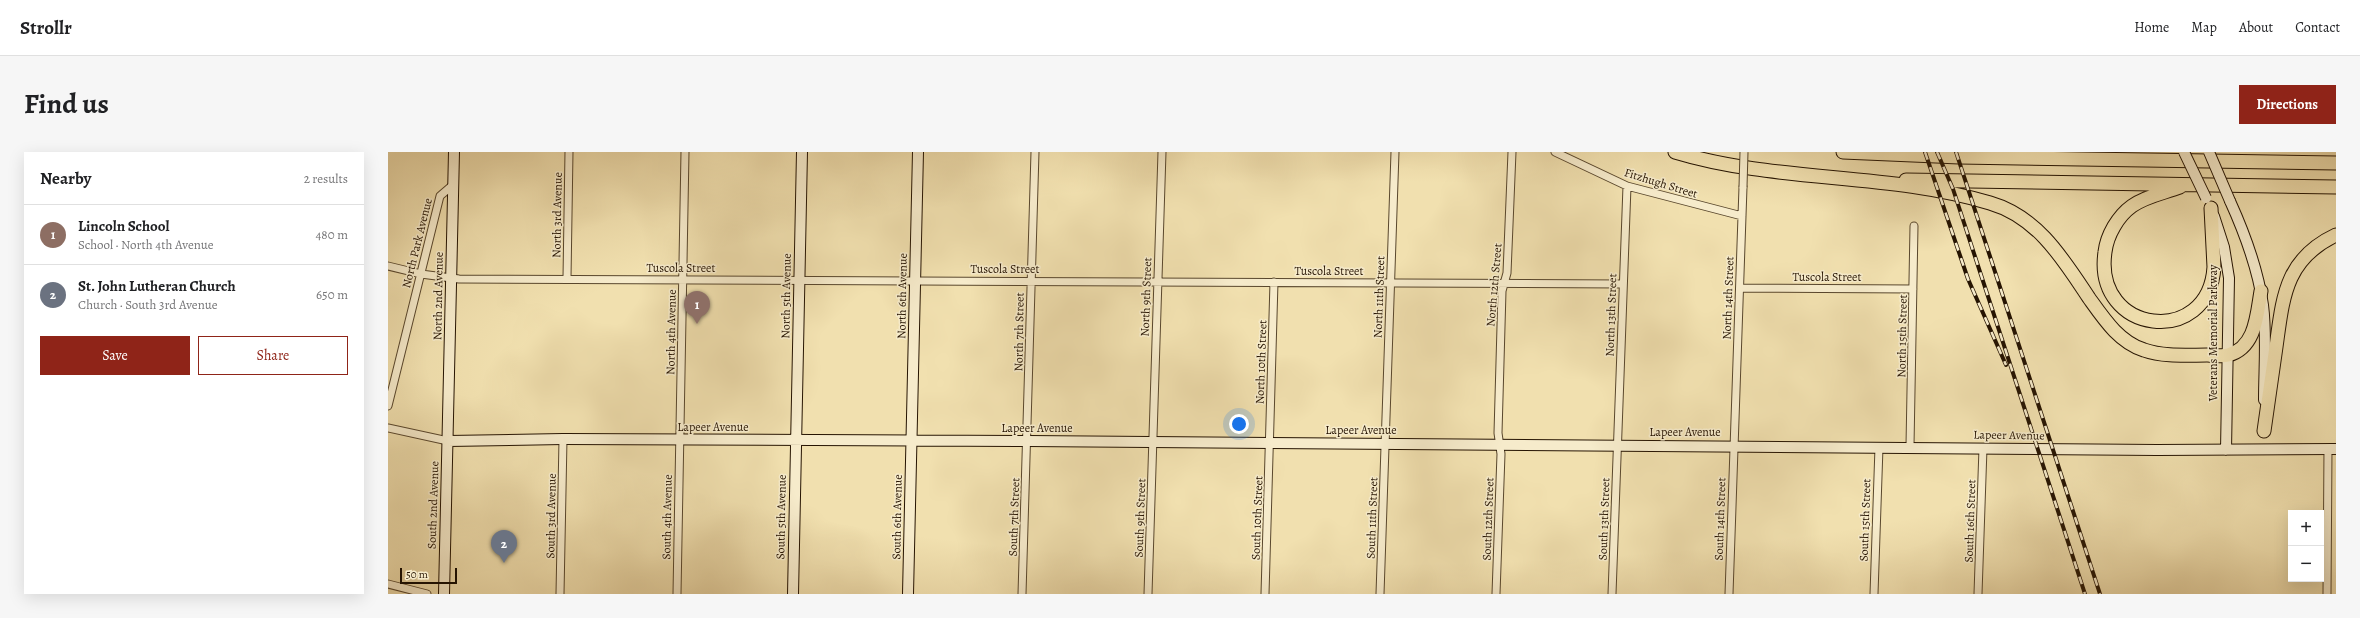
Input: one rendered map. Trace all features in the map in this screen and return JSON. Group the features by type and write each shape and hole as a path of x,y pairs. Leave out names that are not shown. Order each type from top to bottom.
{"highway":[{"path":"1675,152 1694,158 1796,174 1868,180 2336,187"},
{"path":"1843,152 1959,157 2242,163 2336,163"},
{"path":"1959,157 1978,152"},
{"path":"2242,163 2286,156 2293,152"},
{"path":"1868,180 1991,203 2013,213 2033,225 2059,253 2101,315 2121,337 2135,346 2154,353 2228,356 2241,349 2251,336 2261,291"},
{"path":"2186,184 2145,199 2132,206 2120,219 2109,236 2104,260 2106,284 2116,302 2126,311 2142,320 2159,322 2173,321 2195,309 2206,297 2214,276 2209,203"},
{"path":"2264,431 2280,310 2288,283 2304,257 2318,245 2336,235"}],"street":[{"name":"North 2nd Avenue","path":"448,441 454,152"},
{"name":"North 3rd Avenue","path":"567,278 569,152"},
{"name":"North 4th Avenue","path":"680,440 685,152"},
{"name":"North 5th Avenue","path":"795,441 802,152"},
{"name":"North 6th Avenue","path":"911,441 918,152"},
{"name":"North 7th Street","path":"1028,441 1035,152"},
{"name":"North 9th Street","path":"1153,442 1162,152"},
{"name":"North 11th Street","path":"1386,444 1395,152"},
{"name":"North 12th Street","path":"1498,444 1502,292 1507,273 1512,152"},
{"name":"Fitzhugh Street","path":"1555,152 1627,186 1742,216"},
{"name":"North 14th Street","path":"1734,445 1744,152"},
{"name":"Veterans Memorial Parkway","path":"2184,152 2209,203 2220,231 2227,262 2228,356 2226,450"},
{"path":"2209,152 2245,232 2261,291 2265,331 2264,448"},
{"name":"North Park Avenue","path":"388,406 440,196 454,184"},
{"name":"North 13th Street","path":"1618,445 1627,186"},
{"name":"North 15th Street","path":"1910,446 1914,226"},
{"name":"Tuscola Street","path":"388,266 451,279 567,278 1505,282 1623,284"},
{"name":"North 10th Street","path":"1270,443 1274,282"},
{"name":"Tuscola Street","path":"1740,288 1913,289"},
{"name":"Lapeer Avenue","path":"388,428 448,441 563,439 1910,446 2226,450 2264,448 2332,448"},
{"name":"South 3rd Avenue","path":"560,594 563,439"},
{"name":"South 4th Avenue","path":"677,594 680,440"},
{"name":"South 2nd Avenue","path":"444,594 448,441"},
{"name":"South 5th Avenue","path":"793,594 795,441"},
{"name":"South 6th Avenue","path":"908,594 911,441"},
{"name":"South 7th Street","path":"1022,594 1028,441"},
{"name":"South 9th Street","path":"1148,594 1153,442"},
{"name":"South 10th Street","path":"1265,594 1270,443"},
{"name":"South 11th Street","path":"1380,594 1386,444"},
{"name":"South 12th Street","path":"1496,594 1501,454 1498,444"},
{"name":"South 13th Street","path":"1612,594 1618,445"},
{"name":"South 14th Street","path":"1729,594 1734,445"},
{"name":"South 15th Street","path":"1874,594 1879,447"},
{"name":"South 16th Street","path":"1978,594 1983,448"},
{"path":"2327,594 2332,448"},
{"path":"388,584 427,594"}],"railway":[{"path":"1925,152 1968,279 2006,365"},
{"path":"1937,152 1953,189 2085,594"},
{"path":"1956,152 2100,594"}],"place":[{"name":"Lincoln School","path":"697,324"},
{"name":"St. John Lutheran Church","path":"504,563"}]}
